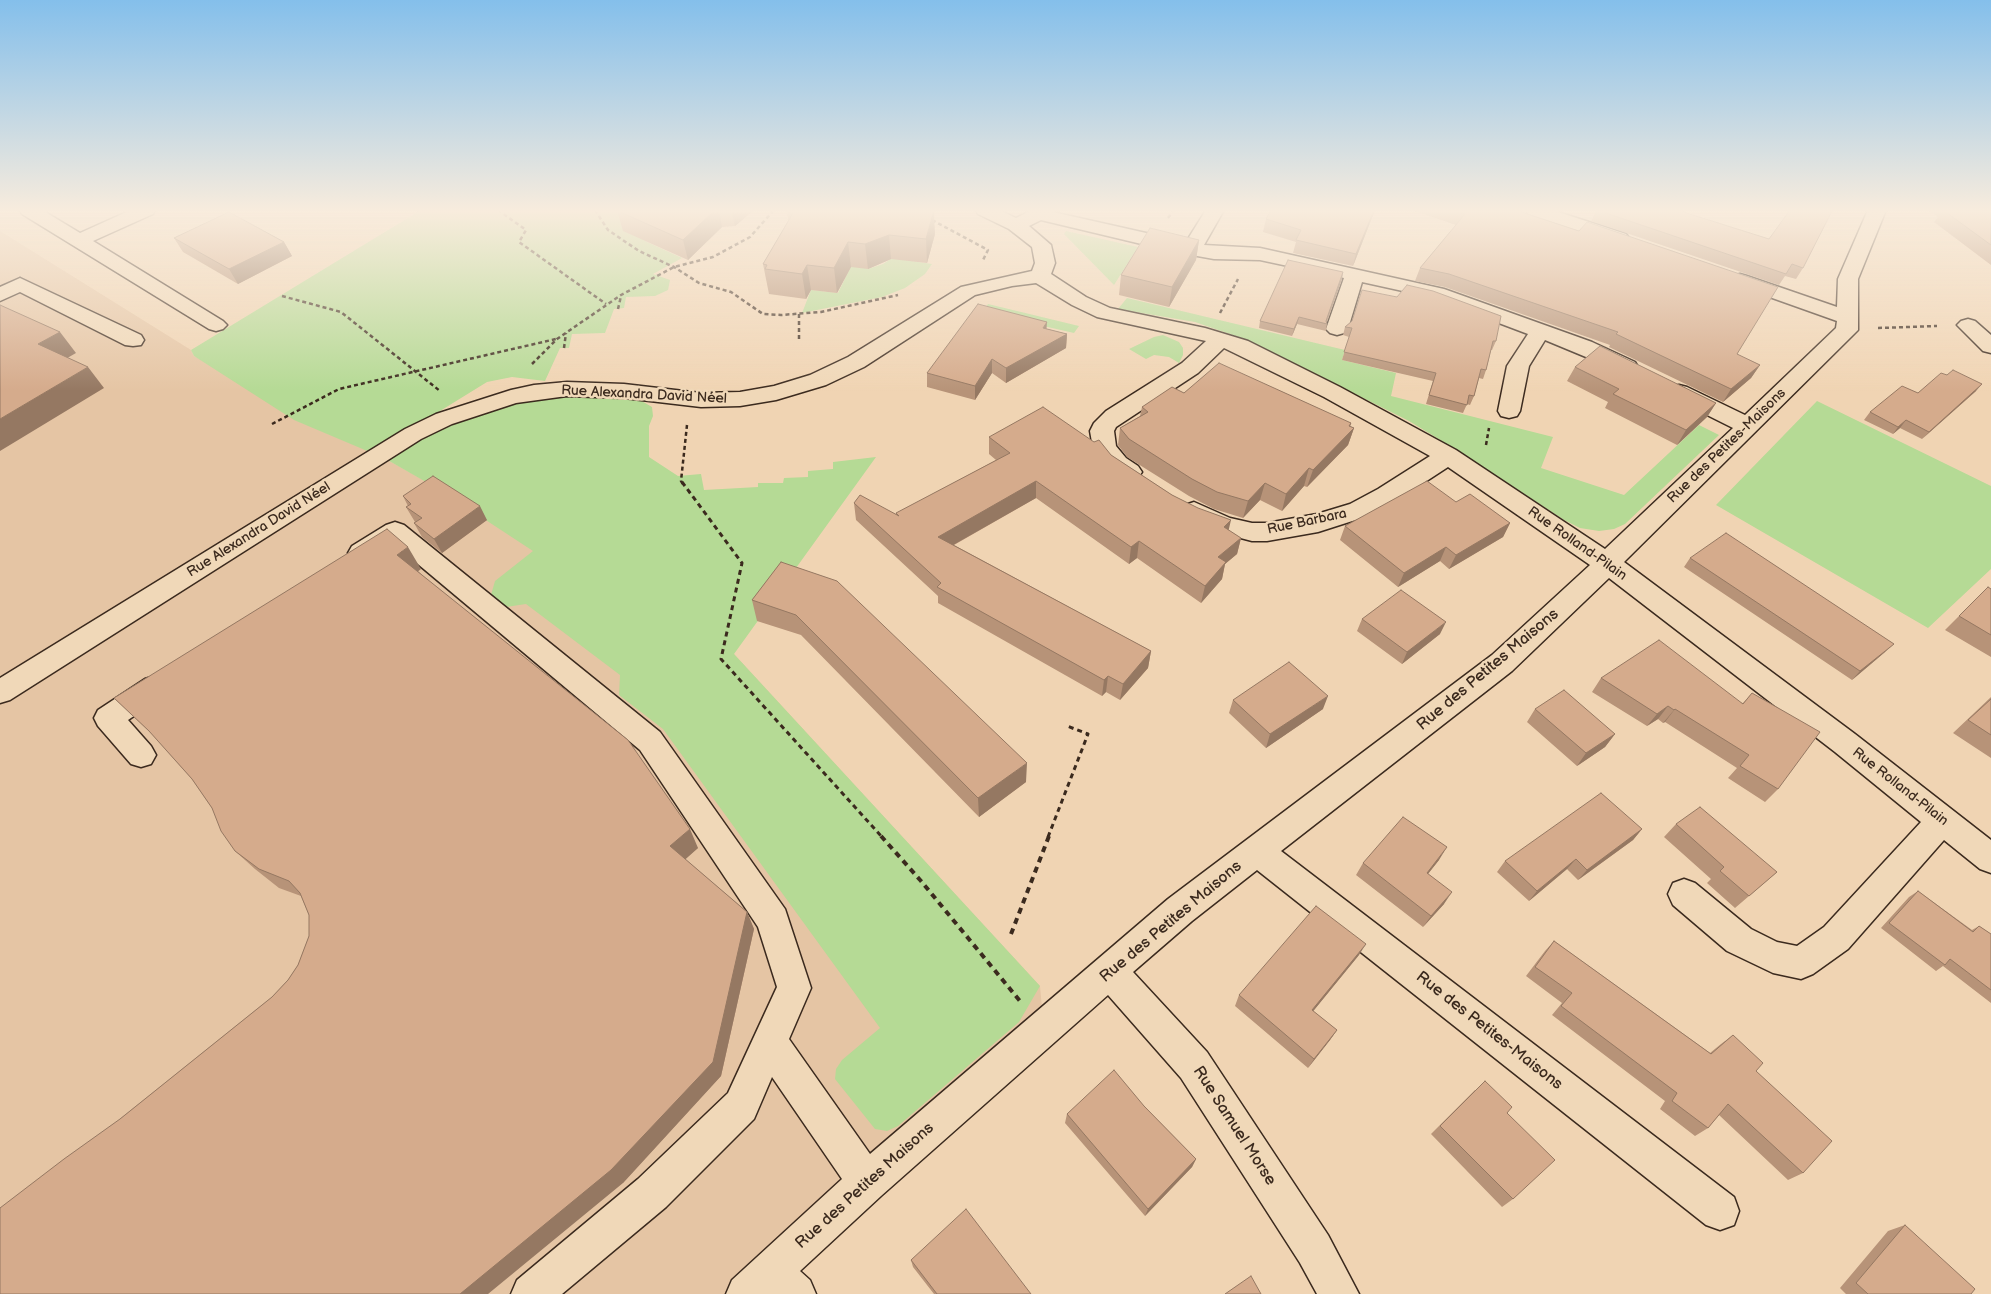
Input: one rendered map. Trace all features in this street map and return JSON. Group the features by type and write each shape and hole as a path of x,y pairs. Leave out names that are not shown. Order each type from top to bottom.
{"street":[{"path":"129,270 216,325"},
{"path":"1040,276 1042,270"},
{"path":"1336,270 1437,293 1584,347 1748,426"},
{"path":"1725,275 1846,323 1848,279 1852,270"},
{"path":"1337,329 1354,274"},
{"name":"Rue Alexandra David Néel","path":"0,692 413,434 451,413 490,403 525,389 593,390 701,400 740,399 776,392 818,380 856,362 942,306 975,289 1040,276"},
{"name":"Rue Rolland-Pilain","path":"1040,276 1086,305 1115,316 1219,330 1266,358 1448,456 1607,563 1845,743 1991,859"},
{"path":"0,295 20,284 134,340"},
{"path":"1968,325 1991,322"},
{"name":"Rue des Petites-Maisons","path":"1607,563 1748,426 1846,323"},
{"path":"1968,325 1991,346"},
{"path":"1149,486 1110,456 1105,448 1102,431 1114,416 1190,368 1219,330"},
{"path":"1509,411 1518,366 1540,331"},
{"name":"Rue Barbara","path":"1172,500 1204,517 1237,529 1252,532 1294,528 1342,517 1358,510 1387,495 1448,456"},
{"path":"338,568 395,531 650,741 773,920 794,988 741,1106 652,1193 531,1294"},
{"name":"Rue des Petites Maisons","path":"770,1287 867,1182 1180,910 1502,663 1570,601 1607,563"},
{"path":"141,755 108,718 182,670"},
{"path":"1684,894 1739,940 1773,957 1801,963 1836,938 1942,821"},
{"name":"Rue des Petites-Maisons","path":"1258,852 1720,1211"},
{"name":"Rue Samuel Morse","path":"1110,972 1194,1065 1314,1249 1339,1294"},
{"path":"770,1043 867,1182"}],"path":[{"path":"559,270 606,304"},
{"path":"525,389 517,379 557,339 606,304 668,270"},
{"path":"679,270 699,283 727,294 732,292 763,314 821,312 898,294"},
{"path":"975,289 970,284 977,270"},
{"path":"1219,330 1243,270"},
{"path":"618,309 621,295"},
{"path":"282,296 341,312 416,370 451,413"},
{"path":"799,314 799,341"},
{"path":"1877,328 1968,325"},
{"path":"564,348 566,332"},
{"path":"272,424 339,389 557,339"},
{"path":"687,422 681,481 742,563 721,659 921,881 1044,1030"},
{"path":"1011,934 1088,734 1067,726"}],"shaded area":[{"path":"0,270 63,270 191,350 194,356 384,458 734,654 1040,986 1044,1030 746,1294 0,1294"}],"green space":[{"path":"322,270 660,270 653,274 670,280 668,290 655,296 626,297 624,308 614,309 605,333 572,334 569,348 560,348 545,381 512,377 487,382 372,453 294,420 194,356 191,350"},
{"path":"849,270 928,270 905,288 882,297 802,313 811,290 838,293"},
{"path":"1100,270 1123,270 1114,285"},
{"path":"1127,298 1345,350 1342,360 1396,373 1391,396 1553,437 1541,468 1624,495 1699,425 1719,435 1625,524 1614,529 1599,531 1580,528 1564,520 1409,421 1247,340 1195,322 1118,309"},
{"path":"988,304 1079,326 1074,333 982,312"},
{"path":"1163,335 1179,342 1183,348 1183,355 1179,363 1169,357 1154,355 1146,359 1129,349 1154,337"},
{"path":"591,395 640,400 652,407 653,416 649,426 649,457 678,476 701,474 704,490 758,487 758,483 783,483 784,478 808,477 808,471 833,469 833,462 876,457 734,654 1040,986 1019,1022 898,1126 887,1131 875,1129 835,1079 836,1069 842,1060 880,1028 663,729 619,695 620,675 526,604 506,607 491,595 495,581 533,551 440,490 384,458 425,434 500,406 543,398"},
{"path":"1817,401 1991,486 1991,569 1928,628 1716,505"}],"building":[{"path":"775,270 804,270 802,274"},
{"path":"1124,270 1182,270 1172,287 1121,275"},
{"path":"1283,270 1343,272 1326,321 1327,324 1299,317 1294,329 1260,321"},
{"path":"1432,270 1729,270 1778,287 1737,354 1760,365 1731,389 1616,334 1618,332 1449,274"},
{"path":"1775,270 1788,270 1786,274"},
{"path":"1407,285 1433,291 1501,316 1496,341 1493,341 1486,370 1481,369 1474,396 1469,395 1467,405 1429,395 1436,373 1344,352 1352,328 1345,327 1352,321 1362,290 1397,297"},
{"path":"978,304 1047,322 1043,328 1067,334 1006,368 992,359 975,386 927,373"},
{"path":"0,305 60,332 38,344 88,367 0,419"},
{"path":"1600,346 1716,403 1686,430 1613,394 1619,389 1575,367"},
{"path":"1219,363 1351,423 1349,426 1354,428 1313,470 1309,468 1286,494 1265,483 1248,501 1217,492 1192,479 1129,439 1120,428 1148,412 1142,407 1172,387 1184,393"},
{"path":"1953,370 1982,384 1929,432 1906,420 1898,427 1870,412 1902,386 1918,393 1941,373 1947,375"},
{"path":"1043,407 1094,442 1099,440 1111,455 1172,495 1198,508 1231,520 1224,527 1241,538 1218,557 1226,562 1205,586 1139,541 1131,547 1036,481 938,537 1151,651 1123,684 1108,676 1104,680 937,587 941,583 854,503 860,495 899,516 896,513 1010,453 989,437"},
{"path":"433,476 480,506 434,539 414,523 422,518 406,507 411,504 403,496"},
{"path":"1427,481 1456,502 1470,494 1510,523 1456,555 1446,547 1404,573 1345,526"},
{"path":"387,529 408,547 397,555 628,740 690,829 670,846 747,912 713,1062 611,1170 460,1294 0,1294 0,1208 120,1119 272,997 288,980 298,965 309,936 309,915 300,893 289,881 259,869 235,851 221,831 212,808 192,779 149,731 114,698"},
{"path":"1726,533 1894,644 1860,671 1690,558"},
{"path":"781,562 837,581 1027,763 978,798 796,615 752,600"},
{"path":"1988,587 1991,589 1991,635 1959,616"},
{"path":"1401,590 1446,622 1407,652 1362,619"},
{"path":"1659,640 1743,704 1752,693 1820,732 1778,789 1740,766 1749,755 1675,709 1668,706 1657,714 1601,678"},
{"path":"1289,662 1328,696 1270,734 1233,700"},
{"path":"1564,690 1615,734 1586,753 1535,709"},
{"path":"1991,699 1991,735 1968,720"},
{"path":"1601,793 1642,829 1587,870 1576,859 1537,891 1505,861"},
{"path":"1700,807 1777,872 1749,896 1720,871 1724,867 1676,824"},
{"path":"1403,817 1447,847 1427,873 1452,892 1431,916 1363,863"},
{"path":"1918,891 1973,932 1979,926 1991,934 1991,990 1950,959 1945,965 1889,923"},
{"path":"1316,906 1366,944 1312,1010 1337,1030 1314,1059 1239,995"},
{"path":"1554,941 1711,1054 1733,1035 1763,1063 1756,1071 1832,1141 1803,1173 1728,1104 1708,1128 1672,1101 1677,1093 1561,1006 1572,993 1535,967"},
{"path":"1114,1070 1144,1106 1196,1159 1148,1209 1067,1114"},
{"path":"1485,1081 1512,1107 1507,1113 1555,1160 1513,1199 1440,1126"},
{"path":"966,1209 1031,1294 937,1294 911,1260"},
{"path":"1905,1225 1975,1289 1971,1294 1868,1294 1856,1283"},
{"path":"1251,1276 1261,1294 1225,1294"}]}
